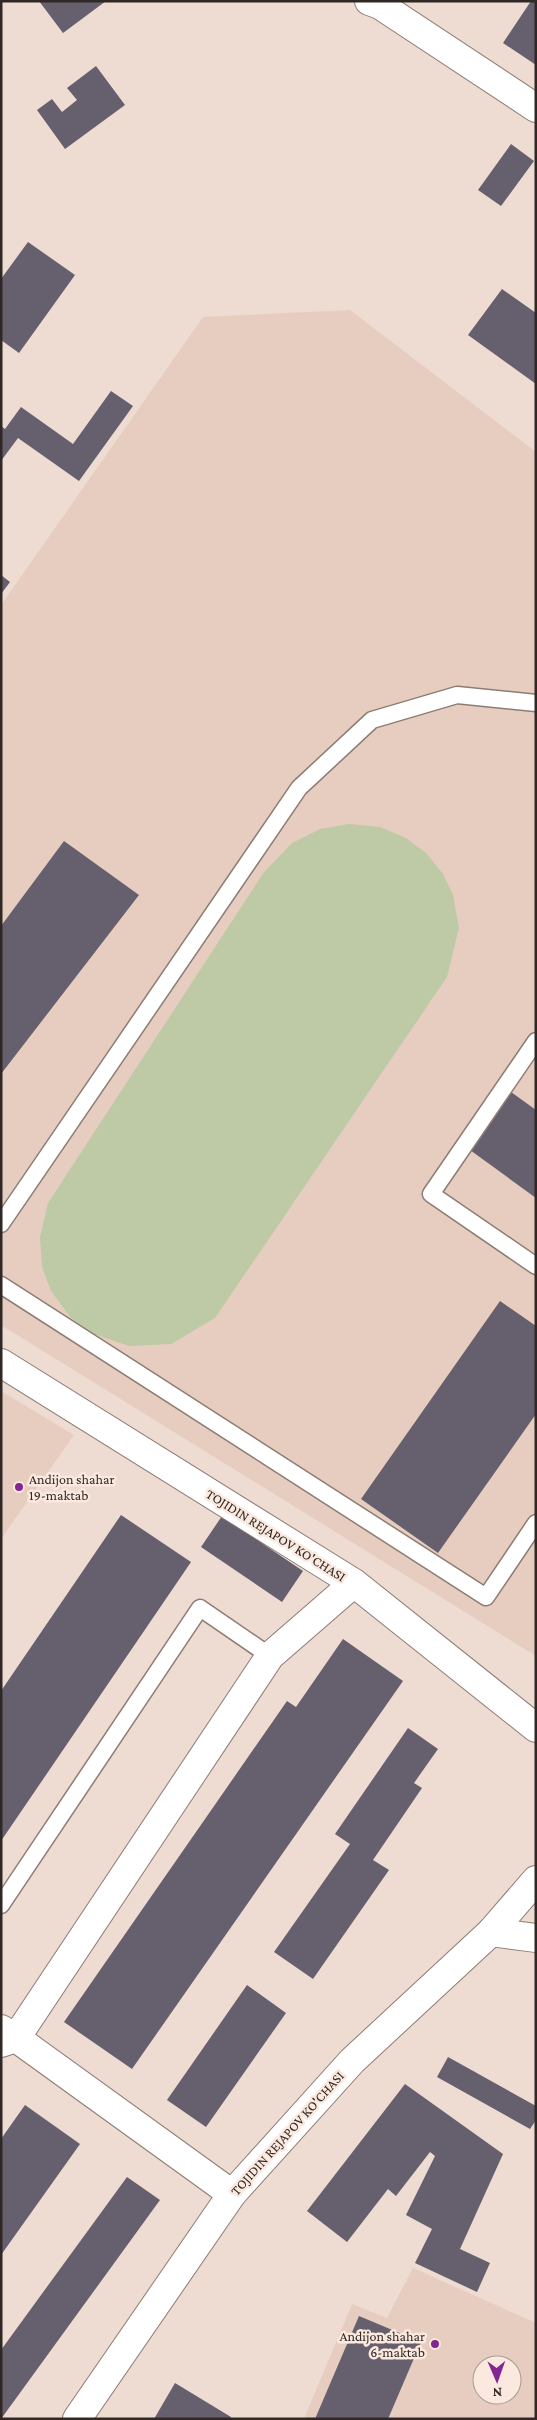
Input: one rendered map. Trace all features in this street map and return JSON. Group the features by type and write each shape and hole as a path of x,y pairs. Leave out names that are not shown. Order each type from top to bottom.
{"street":[{"path":"378,2 536,108"},
{"name":"TOJIDIN REJAPOV KO'CHASI","path":"1,1364 354,1583 536,1728"},
{"path":"232,2194 6,2037 270,1656 354,1583"},
{"name":"TOJIDIN REJAPOV KO'CHASI","path":"77,2419 232,2194 352,2061 491,1932 536,1880"},
{"path":"491,1932 536,1938"}],"lane":[{"path":"1,1224 299,788 372,720 457,695 536,703"},
{"path":"536,1041 431,1194 536,1266"},
{"path":"1,1285 486,1596 536,1523"},
{"path":"1,1905 200,1608 270,1656"}],"shaded area":[{"path":"350,310 536,452 536,1656 1,1325 1,605 203,317"},
{"name":"Andijon shahar 19-maktab","path":"1,1391 74,1435 1,1539"},
{"name":"Andijon shahar 6-maktab","path":"413,2268 536,2323 536,2419 304,2419 352,2304 387,2318"}],"green space":[{"path":"349,824 380,827 406,838 426,853 443,874 453,895 459,928 447,977 215,1318 171,1344 129,1346 94,1334 71,1318 51,1291 42,1267 40,1237 48,1203 264,872 292,843 320,829"}],"building":[{"path":"39,1 106,1 63,33"},
{"path":"531,1 536,1 536,65 503,43"},
{"path":"96,66 125,105 65,149 37,110 52,99 62,112 77,100 67,88"},
{"path":"511,144 534,161 501,206 478,190"},
{"path":"28,242 75,275 19,353 1,340 1,279"},
{"path":"502,289 536,313 536,384 468,335"},
{"path":"111,391 133,406 79,481 18,438 1,461 1,426 5,429 21,407 73,444"},
{"path":"1,575 10,582 1,594"},
{"path":"64,841 139,895 1,1074 1,926"},
{"path":"511,1092 536,1110 536,1198 470,1150"},
{"path":"500,1301 536,1326 536,1414 438,1553 361,1499"},
{"path":"121,1515 191,1562 1,1841 1,1691"},
{"path":"222,1516 303,1571 282,1602 201,1547"},
{"path":"343,1639 403,1681 132,2069 64,2022 287,1701 296,1707"},
{"path":"408,1728 438,1749 414,1783 422,1788 373,1860 389,1870 313,1979 274,1952 350,1844 335,1834"},
{"path":"247,1985 286,2013 206,2127 167,2100"},
{"path":"448,2057 536,2106 536,2120 530,2129 437,2077"},
{"path":"405,2084 503,2154 460,2249 490,2263 477,2292 415,2263 432,2229 406,2215 435,2156 430,2152 396,2196 388,2189 347,2242 307,2211"},
{"path":"25,2105 80,2144 1,2255 1,2139"},
{"path":"127,2177 160,2200 1,2419 1,2350"},
{"path":"359,2316 421,2342 388,2419 315,2419"},
{"path":"175,2383 231,2417 230,2419 154,2419"}],"place":[{"name":"Andijon shahar 19-maktab","path":"19,1487"},
{"name":"Andijon shahar 6-maktab","path":"435,2344"}]}
